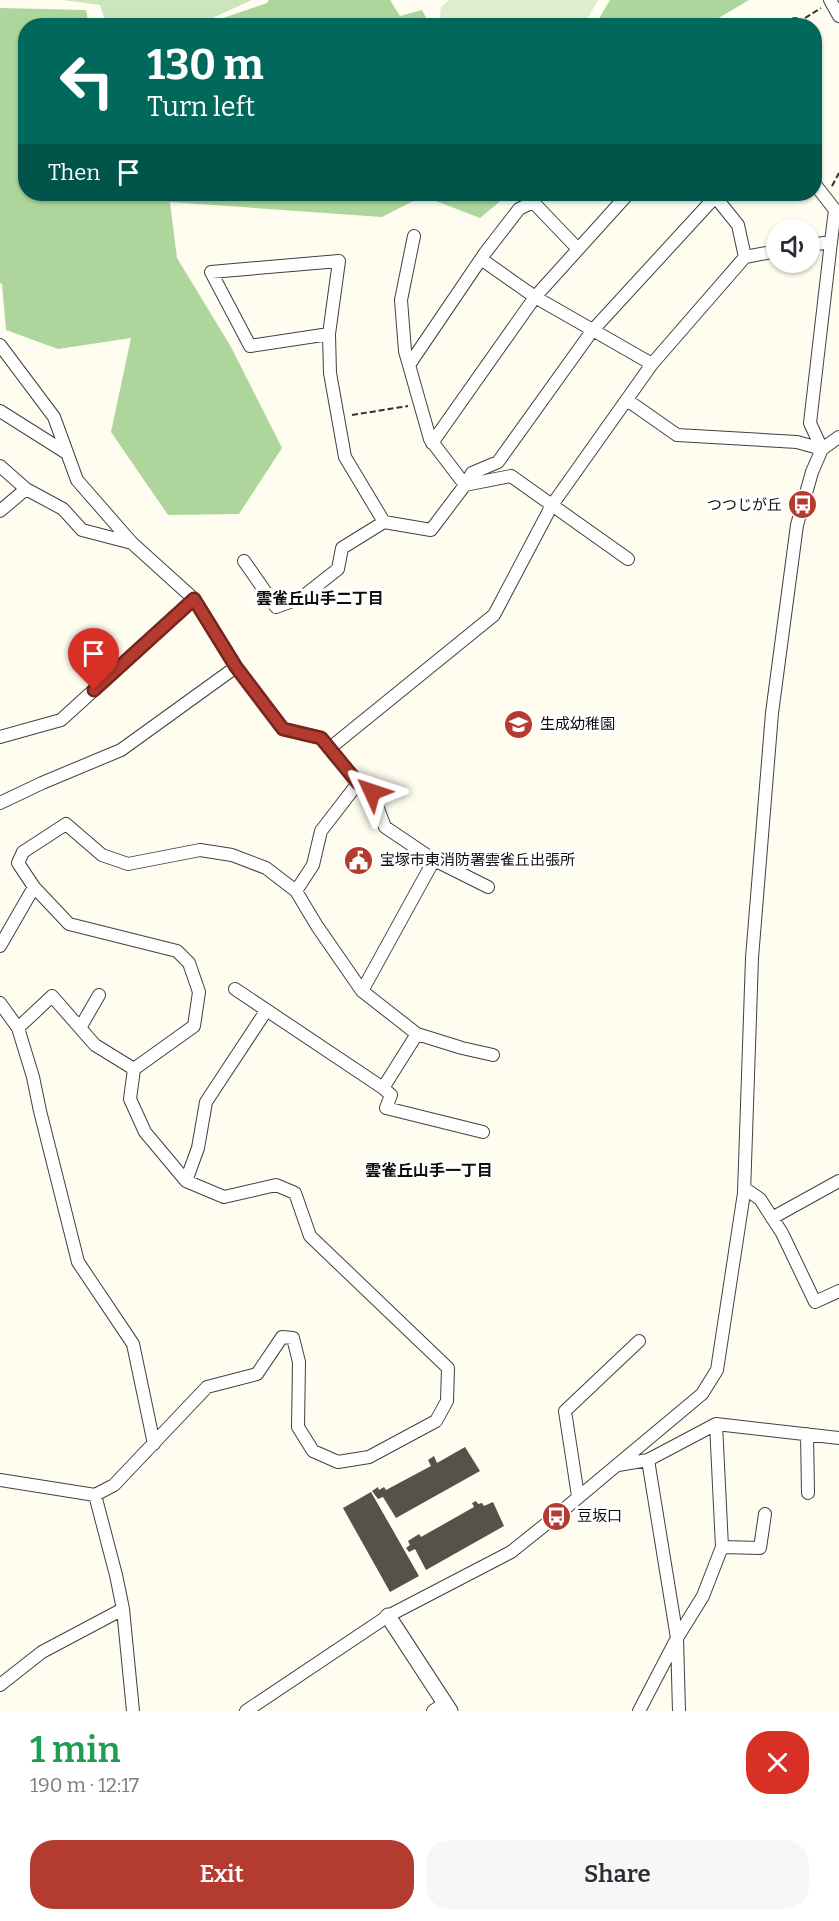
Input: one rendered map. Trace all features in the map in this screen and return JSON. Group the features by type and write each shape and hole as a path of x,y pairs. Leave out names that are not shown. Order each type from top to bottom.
{"street":[{"path":"830,1 839,16"},
{"path":"822,194 834,210 810,423 822,449"},
{"path":"432,443 535,297 622,201"},
{"path":"244,561 276,607 301,598 338,569 342,548 384,522 431,530 472,473 498,462 592,331 709,201"},
{"path":"719,201 738,225 745,257"},
{"path":"409,365 481,259 519,208 533,202 578,249"},
{"path":"414,236 401,300 405,351 430,439 465,485"},
{"path":"820,244 831,242"},
{"path":"330,748 494,615 552,505 652,364 745,257 766,254"},
{"path":"481,259 535,297 652,364"},
{"path":"329,334 250,346 211,272 339,261 329,334 330,373 345,457 384,522"},
{"path":"0,345 54,417 77,480 132,543 194,599 236,667 283,729 321,738 358,783 372,792 385,827 434,860 488,887"},
{"path":"627,400 677,435 797,442 822,449"},
{"path":"0,411 65,452"},
{"path":"246,1711 388,1616 511,1552 702,1394 717,1370 744,1188 752,958 772,713 797,525 812,472 822,449 839,437"},
{"path":"0,466 26,489 63,508 82,530 132,543"},
{"path":"465,485 512,476 628,559"},
{"path":"0,510 26,489"},
{"path":"0,737 61,720 194,599"},
{"path":"0,803 121,750 236,667"},
{"path":"296,891 313,865 321,831 358,783"},
{"path":"0,1480 95,1495 114,1485 207,1387 257,1374 282,1337 293,1338 299,1362 298,1427 313,1451 338,1462 369,1457 436,1421 447,1401 448,1368 310,1236 295,1193 276,1185 224,1197 186,1181 146,1132 130,1099 134,1070 194,1026 199,992 189,963 177,951 69,924 34,887 18,863 23,852 66,824 102,855 128,864 200,850 232,855 266,868 296,891 316,926 362,991 417,1034 493,1055"},
{"path":"362,991 434,860"},
{"path":"0,946 34,887"},
{"path":"236,989 383,1088 390,1095 386,1108 483,1132"},
{"path":"80,1028 99,995"},
{"path":"18,1028 51,996 95,1045 134,1070"},
{"path":"0,1003 18,1028 33,1077 39,1111 78,1262 133,1344 154,1444"},
{"path":"186,1181 198,1148 206,1102 266,1011"},
{"path":"383,1088 417,1034"},
{"path":"772,1218 839,1181"},
{"path":"744,1188 760,1199 782,1233 814,1302 839,1291"},
{"path":"578,1496 565,1411 639,1341"},
{"path":"616,1466 648,1460 716,1424 839,1438"},
{"path":"639,1711 677,1638 703,1596 722,1547 716,1424"},
{"path":"807,1434 808,1493"},
{"path":"648,1460 677,1638 679,1711"},
{"path":"95,1495 123,1609 133,1711"},
{"path":"722,1547 760,1548 765,1514"},
{"path":"0,1685 42,1652 123,1609"},
{"path":"388,1616 443,1709"}],"path":[{"path":"804,18 830,1"},
{"path":"338,417 420,404"}],"green space":[{"path":"63,0 252,0 212,18 104,18 100,5"},
{"path":"269,0 390,0 400,16 422,10 426,18 223,18 267,3"},
{"path":"449,0 598,0 588,18 440,18 441,7"},
{"path":"610,0 749,0 719,18 599,18"},
{"path":"0,8 86,10 88,18 18,18 18,201 413,201 382,217 170,202 177,258 231,347 282,448 239,514 168,515 111,432 131,338 58,349 6,330 2,284 0,283"},
{"path":"436,201 501,201 480,218"}],"building":[{"path":"465,1447 480,1471 396,1518 383,1497 378,1499 372,1491 378,1487 379,1490 384,1487 386,1490 431,1466 428,1460 434,1456 437,1463"},
{"path":"371,1492 419,1576 390,1592 343,1508"},
{"path":"476,1501 484,1506 493,1502 504,1526 426,1570 415,1549 409,1552 406,1548 410,1545 408,1541 419,1534 421,1537 474,1507 472,1503"}],"place":[{"name":"つつじが丘","path":"803,505"},
{"name":"生成幼稚園","path":"519,724"},
{"name":"宝塚市東消防署雲雀丘出張所","path":"359,860"},
{"name":"豆坂口","path":"556,1516"}],"district":[{"name":"雲雀丘山手二丁目","path":"320,598"},
{"name":"雲雀丘山手一丁目","path":"429,1170"}],"route":[{"path":"94,690 194,599 236,667 283,729 321,738 358,783 372,792"}]}
